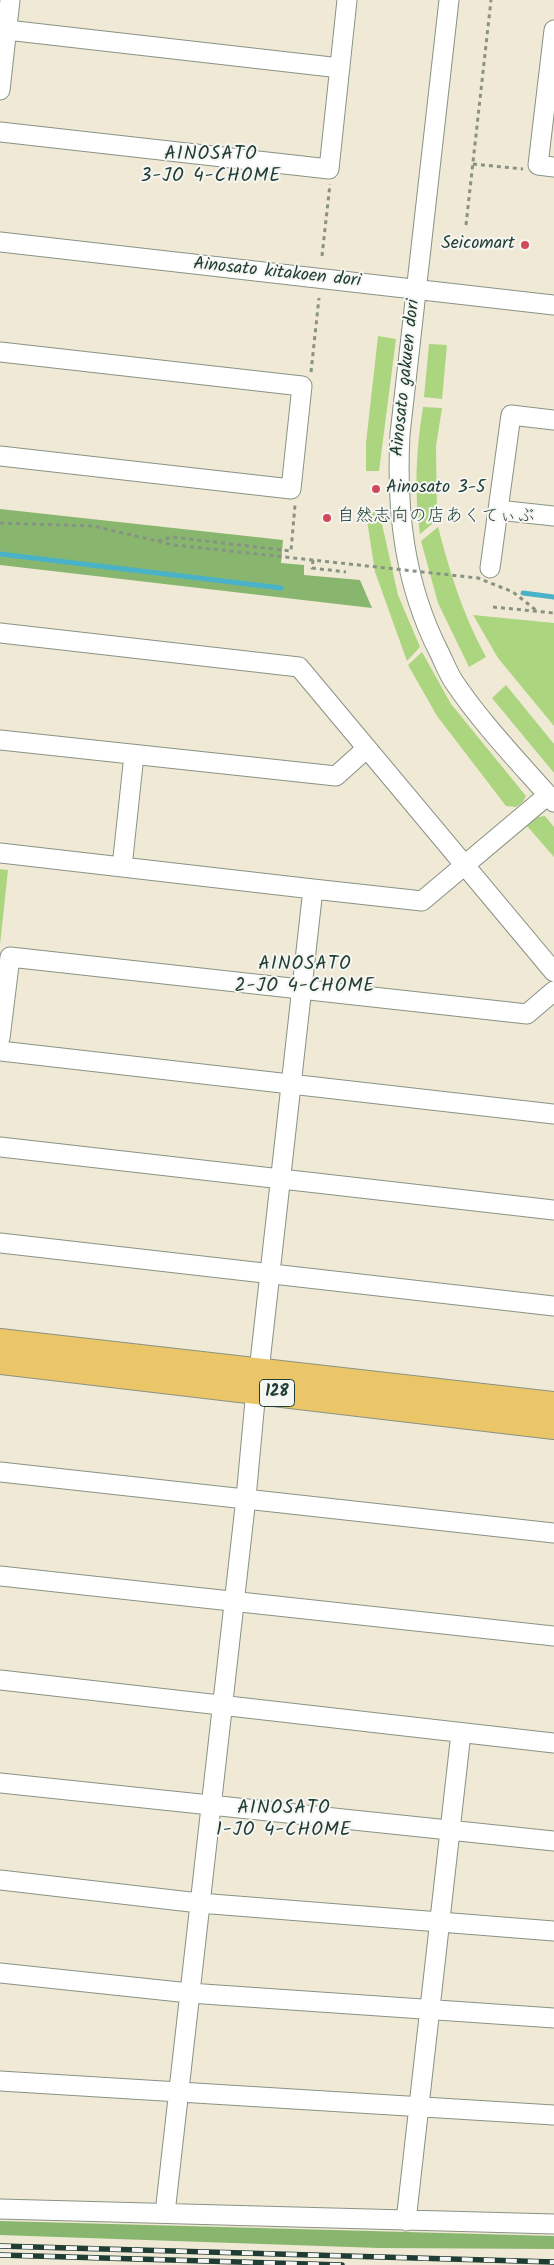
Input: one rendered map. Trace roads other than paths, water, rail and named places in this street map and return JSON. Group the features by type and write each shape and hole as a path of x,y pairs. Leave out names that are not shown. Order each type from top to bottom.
{"main road":[{"name":"128","path":"0,1341 554,1427"},
{"name":"128","path":"0,1362 554,1404"}],"street":[{"path":"0,90 10,0"},
{"path":"0,132 329,169 347,0"},
{"name":"Ainosato gakuen dori","path":"449,0 400,434 397,482 400,528 412,583 429,633 454,681 498,738 551,798"},
{"path":"7,30 340,68"},
{"path":"554,30 538,165 554,167"},
{"name":"Ainosato kitakoen dori","path":"0,242 554,305"},
{"path":"0,352 302,386 291,489 0,456"},
{"path":"490,568 511,415 554,420"},
{"path":"498,510 554,516"},
{"path":"0,633 299,667 554,972"},
{"path":"0,740 336,776 367,748"},
{"path":"122,867 134,754"},
{"path":"0,853 422,902 464,865 551,798"},
{"path":"165,2213 246,1498 268,1273 313,889"},
{"path":"0,1038 10,956 528,1014 554,991"},
{"path":"0,1051 554,1114"},
{"path":"0,1147 554,1210"},
{"path":"0,1242 554,1306"},
{"path":"0,1472 554,1533"},
{"path":"0,1576 554,1636"},
{"path":"0,1680 554,1743"},
{"path":"406,2221 461,1733"},
{"path":"0,1784 554,1841"},
{"path":"0,1880 199,1902 554,1930"},
{"path":"0,1973 190,1993 554,2018"},
{"path":"0,2080 554,2115"},
{"path":"0,2209 554,2224"}],"waterway":[{"path":"0,554 281,588"},
{"path":"523,593 554,597"}],"railway":[{"path":"0,2246 554,2262"},
{"path":"0,2255 342,2265"}],"place":[{"name":"Seicomart","path":"525,245"},
{"name":"Ainosato 3-5","path":"376,489"},
{"name":"自然志向の店あくてぃぶ","path":"327,518"}],"district":[{"name":"AINOSATO 3-JO 4-CHOME","path":"211,167"},
{"name":"AINOSATO 2-JO 4-CHOME","path":"305,977"},
{"name":"AINOSATO 1-JO 4-CHOME","path":"284,1821"}]}
